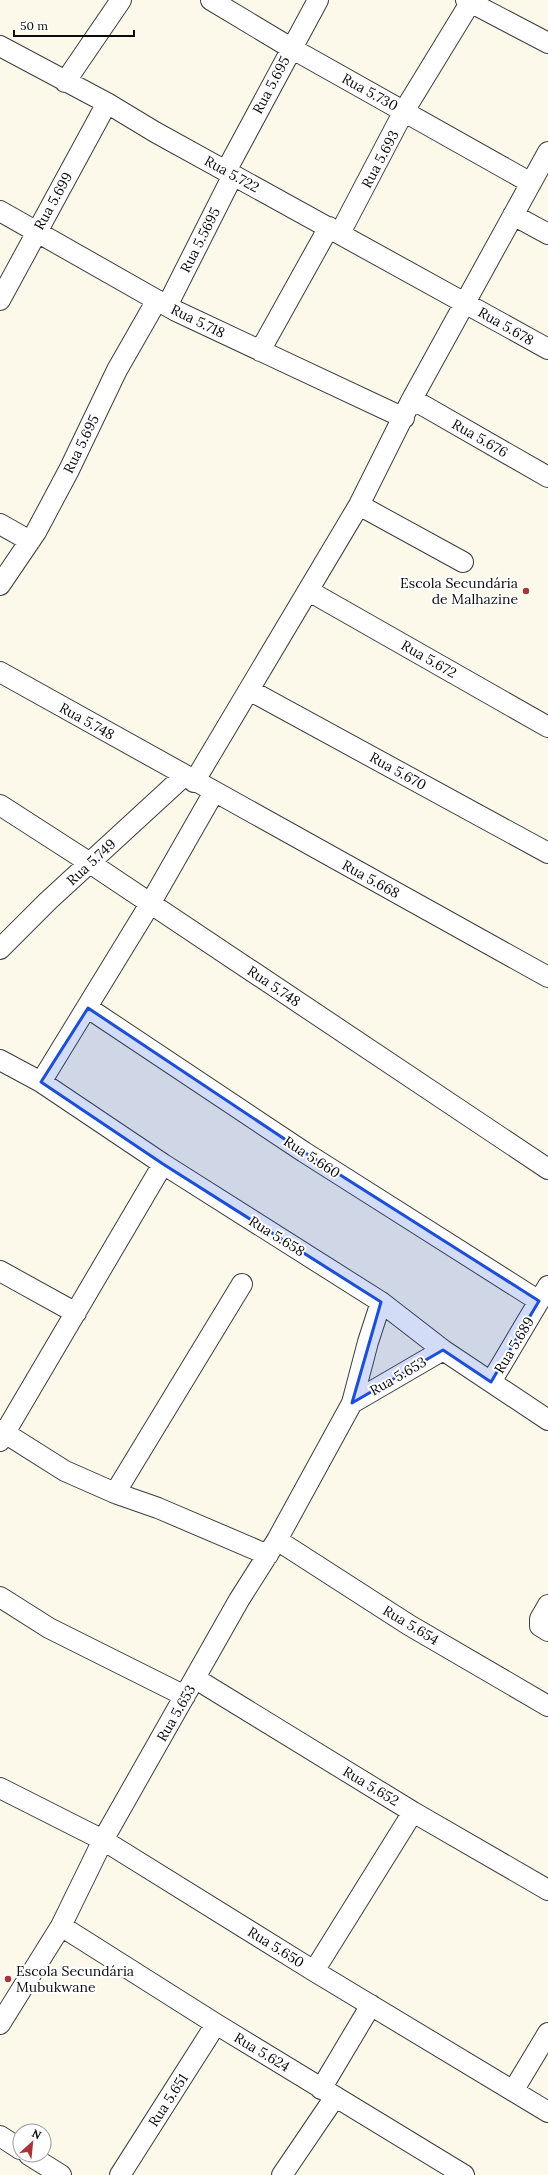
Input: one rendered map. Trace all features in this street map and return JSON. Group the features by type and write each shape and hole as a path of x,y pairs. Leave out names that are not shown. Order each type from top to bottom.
{"street":[{"path":"64,82 121,0"},
{"name":"Rua 5.730","path":"211,0 291,48 531,183"},
{"name":"Rua 5.695","path":"230,173 291,48 318,0"},
{"path":"468,1 548,43"},
{"name":"Rua 5.693","path":"260,351 335,230 468,1"},
{"name":"Rua 5.722","path":"0,46 64,82 108,103 230,173 465,302"},
{"name":"Rua 5.699","path":"0,300 108,103"},
{"name":"Rua 5.749","path":"0,949 90,863 189,779 249,690 359,505 404,418 412,399 548,152"},
{"name":"Rua 5.5695","path":"162,303 230,173"},
{"name":"Rua 5.718","path":"0,211 162,303 260,351 404,418"},
{"path":"513,215 548,234"},
{"name":"Rua 5.678","path":"465,302 548,349"},
{"name":"Rua 5.695","path":"0,585 30,541 69,470 117,370 162,303"},
{"name":"Rua 5.676","path":"412,399 548,477"},
{"path":"359,505 462,562"},
{"path":"0,524 30,541"},
{"name":"Rua 5.672","path":"309,591 548,727"},
{"name":"Rua 5.748","path":"0,672 189,779"},
{"name":"Rua 5.670","path":"249,690 548,853"},
{"name":"Rua 5.668","path":"189,779 548,977"},
{"path":"41,1082 88,1008 214,792"},
{"name":"Rua 5.748","path":"0,805 90,863 548,1169"},
{"name":"Rua 5.660","path":"88,1008 304,1152 544,1294"},
{"name":"Rua 5.658","path":"0,1060 41,1082 163,1164 381,1302 443,1350 548,1420"},
{"path":"2,1435 76,1313 163,1164"},
{"path":"0,1271 76,1313"},
{"path":"115,1493 242,1284"},
{"name":"Rua 5.689","path":"491,1382 544,1294"},
{"name":"Rua 5.653","path":"0,2024 61,1926 103,1840 191,1688 239,1600 272,1548 352,1403 368,1342 381,1302"},
{"name":"Rua 5.653","path":"352,1403 443,1350"},
{"name":"Rua 5.654","path":"2,1435 65,1471 115,1493 158,1508 194,1525 272,1548 409,1625 548,1706"},
{"name":"Rua 5.652","path":"0,1597 49,1628 191,1688 413,1812 548,1890"},
{"name":"Rua 5.650","path":"0,1788 103,1840 314,1971 548,2112"},
{"path":"314,1971 413,1812"},
{"name":"Rua 5.624","path":"61,1926 216,2024 464,2175"},
{"path":"282,2175 328,2093 371,2005"},
{"name":"Rua 5.651","path":"120,2175 216,2024"},
{"path":"513,2091 548,2032"},
{"path":"0,2136 12,2144"},
{"path":"42,2163 61,2175"}],"highlighted area":[{"path":"88,1008 304,1152 539,1301 491,1382 443,1350 352,1403 381,1302 163,1164 41,1082"}],"place":[{"name":"Escola Secundária de Malhazine","path":"526,591"},
{"name":"Escola Secundária Mubukwane","path":"8,1979"}]}
